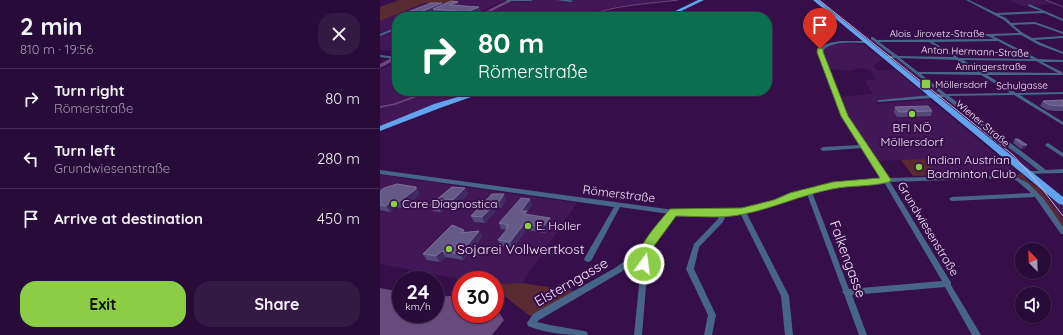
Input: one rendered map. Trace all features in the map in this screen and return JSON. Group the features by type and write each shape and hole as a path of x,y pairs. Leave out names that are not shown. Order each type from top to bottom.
{"main road":[{"path":"676,12 702,0"},
{"name":"Wiener Straße","path":"815,0 870,40 886,57 933,96 1023,176 1063,202"},
{"path":"380,129 437,106 469,96"}],"street":[{"path":"508,0 530,0"},
{"path":"558,0 572,1"},
{"path":"967,0 997,14 1022,34 1031,39 1063,53"},
{"path":"1029,5 1063,20"},
{"path":"434,12 443,8"},
{"path":"997,14 1044,12"},
{"path":"1011,24 1036,23 1063,35"},
{"path":"380,35 392,30"},
{"path":"939,33 989,35 1022,34"},
{"path":"989,35 1063,74"},
{"path":"1031,39 1063,35"},
{"path":"870,40 876,41 1018,152 1046,172"},
{"name":"Grundwiesenstraße","path":"870,40 829,44 820,51 844,116 886,180 977,335"},
{"name":"Alois Jirovetz-Straße","path":"876,41 998,40"},
{"path":"930,41 1063,124"},
{"path":"380,56 392,58"},
{"name":"Anton Hermann-Straße","path":"886,57 1063,61"},
{"name":"Anningerstraße","path":"918,73 1063,74"},
{"name":"Schulgasse","path":"879,101 947,95 1063,93"},
{"path":"1048,145 1063,155"},
{"path":"823,149 864,146"},
{"name":"Römerstraße","path":"380,172 618,206 674,212 724,213 742,211 777,202 794,195 833,186 886,180 1023,176 1063,171"},
{"path":"1023,176 1063,232"},
{"name":"Falkengasse","path":"809,191 863,335"},
{"path":"952,199 1036,195"},
{"path":"588,259 618,206"},
{"path":"742,211 784,296 789,335"},
{"name":"Elsterngasse","path":"584,335 572,331 537,326 531,323 536,317 618,270 646,249 674,212"},
{"path":"708,335 712,315 690,269 696,246 721,220 724,213"},
{"path":"638,335 646,249"},
{"path":"846,292 948,284"}],"shaded area":[{"path":"399,0 458,0 447,5 424,3 402,12 392,12 392,16 380,21 380,7"},
{"path":"458,0 505,0 480,12 402,12 424,3 447,5"},
{"path":"532,0 673,0 627,5 594,12 491,12 513,1 528,2"},
{"path":"818,0 821,0 920,77 1003,143 1033,169 1024,168 996,142"},
{"path":"1010,0 1044,0 1053,4 1022,6"},
{"path":"392,16 392,51 380,50 380,21"},
{"path":"846,43 864,45 883,59 873,66 878,71 894,69 924,94 923,96 877,100 877,104 926,100 925,98 928,98 1017,172 913,176 901,160 878,161 848,115 839,97 873,94 865,81 875,79 871,71 862,68 848,71 828,69 821,51 826,46"},
{"path":"392,64 392,96 461,96 423,108 380,126 380,70"},
{"name":"Indian Austrian Badminton Club","path":"924,159 939,175 913,176 901,160"},
{"path":"1022,174 1028,181 1039,188 1063,220 1063,228 1023,179 1013,175"},
{"path":"380,175 577,203 522,283 504,284 504,271 452,271 452,277 444,276 444,271 418,271 380,264"},
{"path":"1039,188 1059,203 1063,208 1063,220"},
{"path":"522,283 575,291 530,316 504,296 504,284"},
{"path":"380,288 392,290 392,323 444,323 444,296 450,296 452,297 452,323 502,323 492,335 380,335"}],"building":[{"path":"451,1 458,2 450,5 479,7 467,12 433,9"},
{"path":"431,3 442,3 421,12 407,12"},
{"path":"1063,100 1063,106 1049,105 1043,101"},
{"path":"928,106 932,111 899,112 895,107"},
{"path":"1015,139 1018,139 1027,145 1023,145"},
{"path":"397,184 416,187 416,189 399,202 391,201 386,206 380,205 380,191 384,188"},
{"path":"452,187 465,188 453,200 446,199 438,206 430,205"},
{"path":"492,194 504,194 499,202 497,202 482,217 471,216"},
{"path":"521,198 530,199 521,211 527,211 524,214 550,218 543,227 524,224 510,242 498,240 508,228 506,227 509,225 499,223"},
{"path":"452,225 464,230 461,233 479,231 460,254 442,251 436,256 423,254"}],"waterway":[{"path":"487,12 511,0"},
{"path":"599,12 618,7 678,0"},
{"path":"1046,0 1063,7"},
{"path":"380,66 392,60"},
{"path":"380,107 395,104 417,96"}],"tram line":[{"path":"819,0 1013,155 1036,181 1063,216"}],"place":[{"name":"Möllersdorf","path":"926,84"},
{"name":"BFI NÖ Möllersdorf","path":"912,114"},
{"name":"Indian Austrian Badminton Club","path":"919,167"},
{"name":"Care Diagnostica","path":"394,204"},
{"name":"E. Holler","path":"528,226"},
{"name":"Sojarei Vollwertkost","path":"449,249"}],"route":[{"path":"644,264 646,249 674,212 724,213 742,211 777,202 803,192 833,186 886,180 844,116 820,49"}]}
